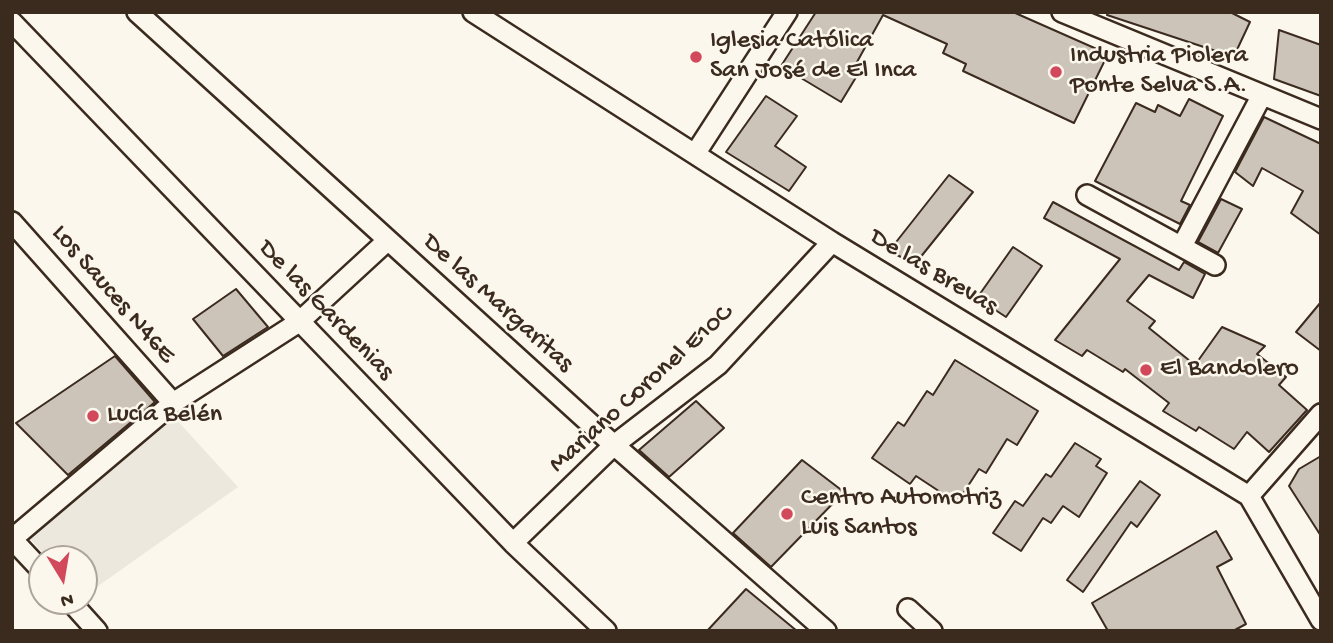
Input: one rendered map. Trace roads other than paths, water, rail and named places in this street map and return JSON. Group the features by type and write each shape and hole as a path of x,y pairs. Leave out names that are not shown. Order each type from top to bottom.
{"street":[{"name":"De las Margaritas","path":"137,12 387,241 826,631"},
{"name":"De las Brevas","path":"473,12 832,242 1249,496 1321,620"},
{"path":"695,154 787,12"},
{"path":"1062,12 1103,21 1262,95 1321,119"},
{"name":"De las Gardenias","path":"12,22 513,543 606,631"},
{"path":"1182,246 1262,95"},
{"path":"1087,195 1215,265"},
{"name":"Los Sauces N46E","path":"12,222 173,403"},
{"path":"28,556 12,539 173,403 299,322 387,241"},
{"name":"Mariano Coronel E10C","path":"513,543 614,444 718,365 832,242"},
{"path":"1249,496 1321,414"},
{"path":"908,610 932,631"},
{"path":"83,615 97,631"}],"place":[{"name":"Iglesia Católica San José de El Inca","path":"696,57"},
{"name":"Industria Piolera Ponte Selva S.A.","path":"1056,72"},
{"name":"El Bandolero","path":"1146,370"},
{"name":"Lucía Belén","path":"93,416"},
{"name":"Centro Automotriz Luis Santos","path":"787,514"}]}
